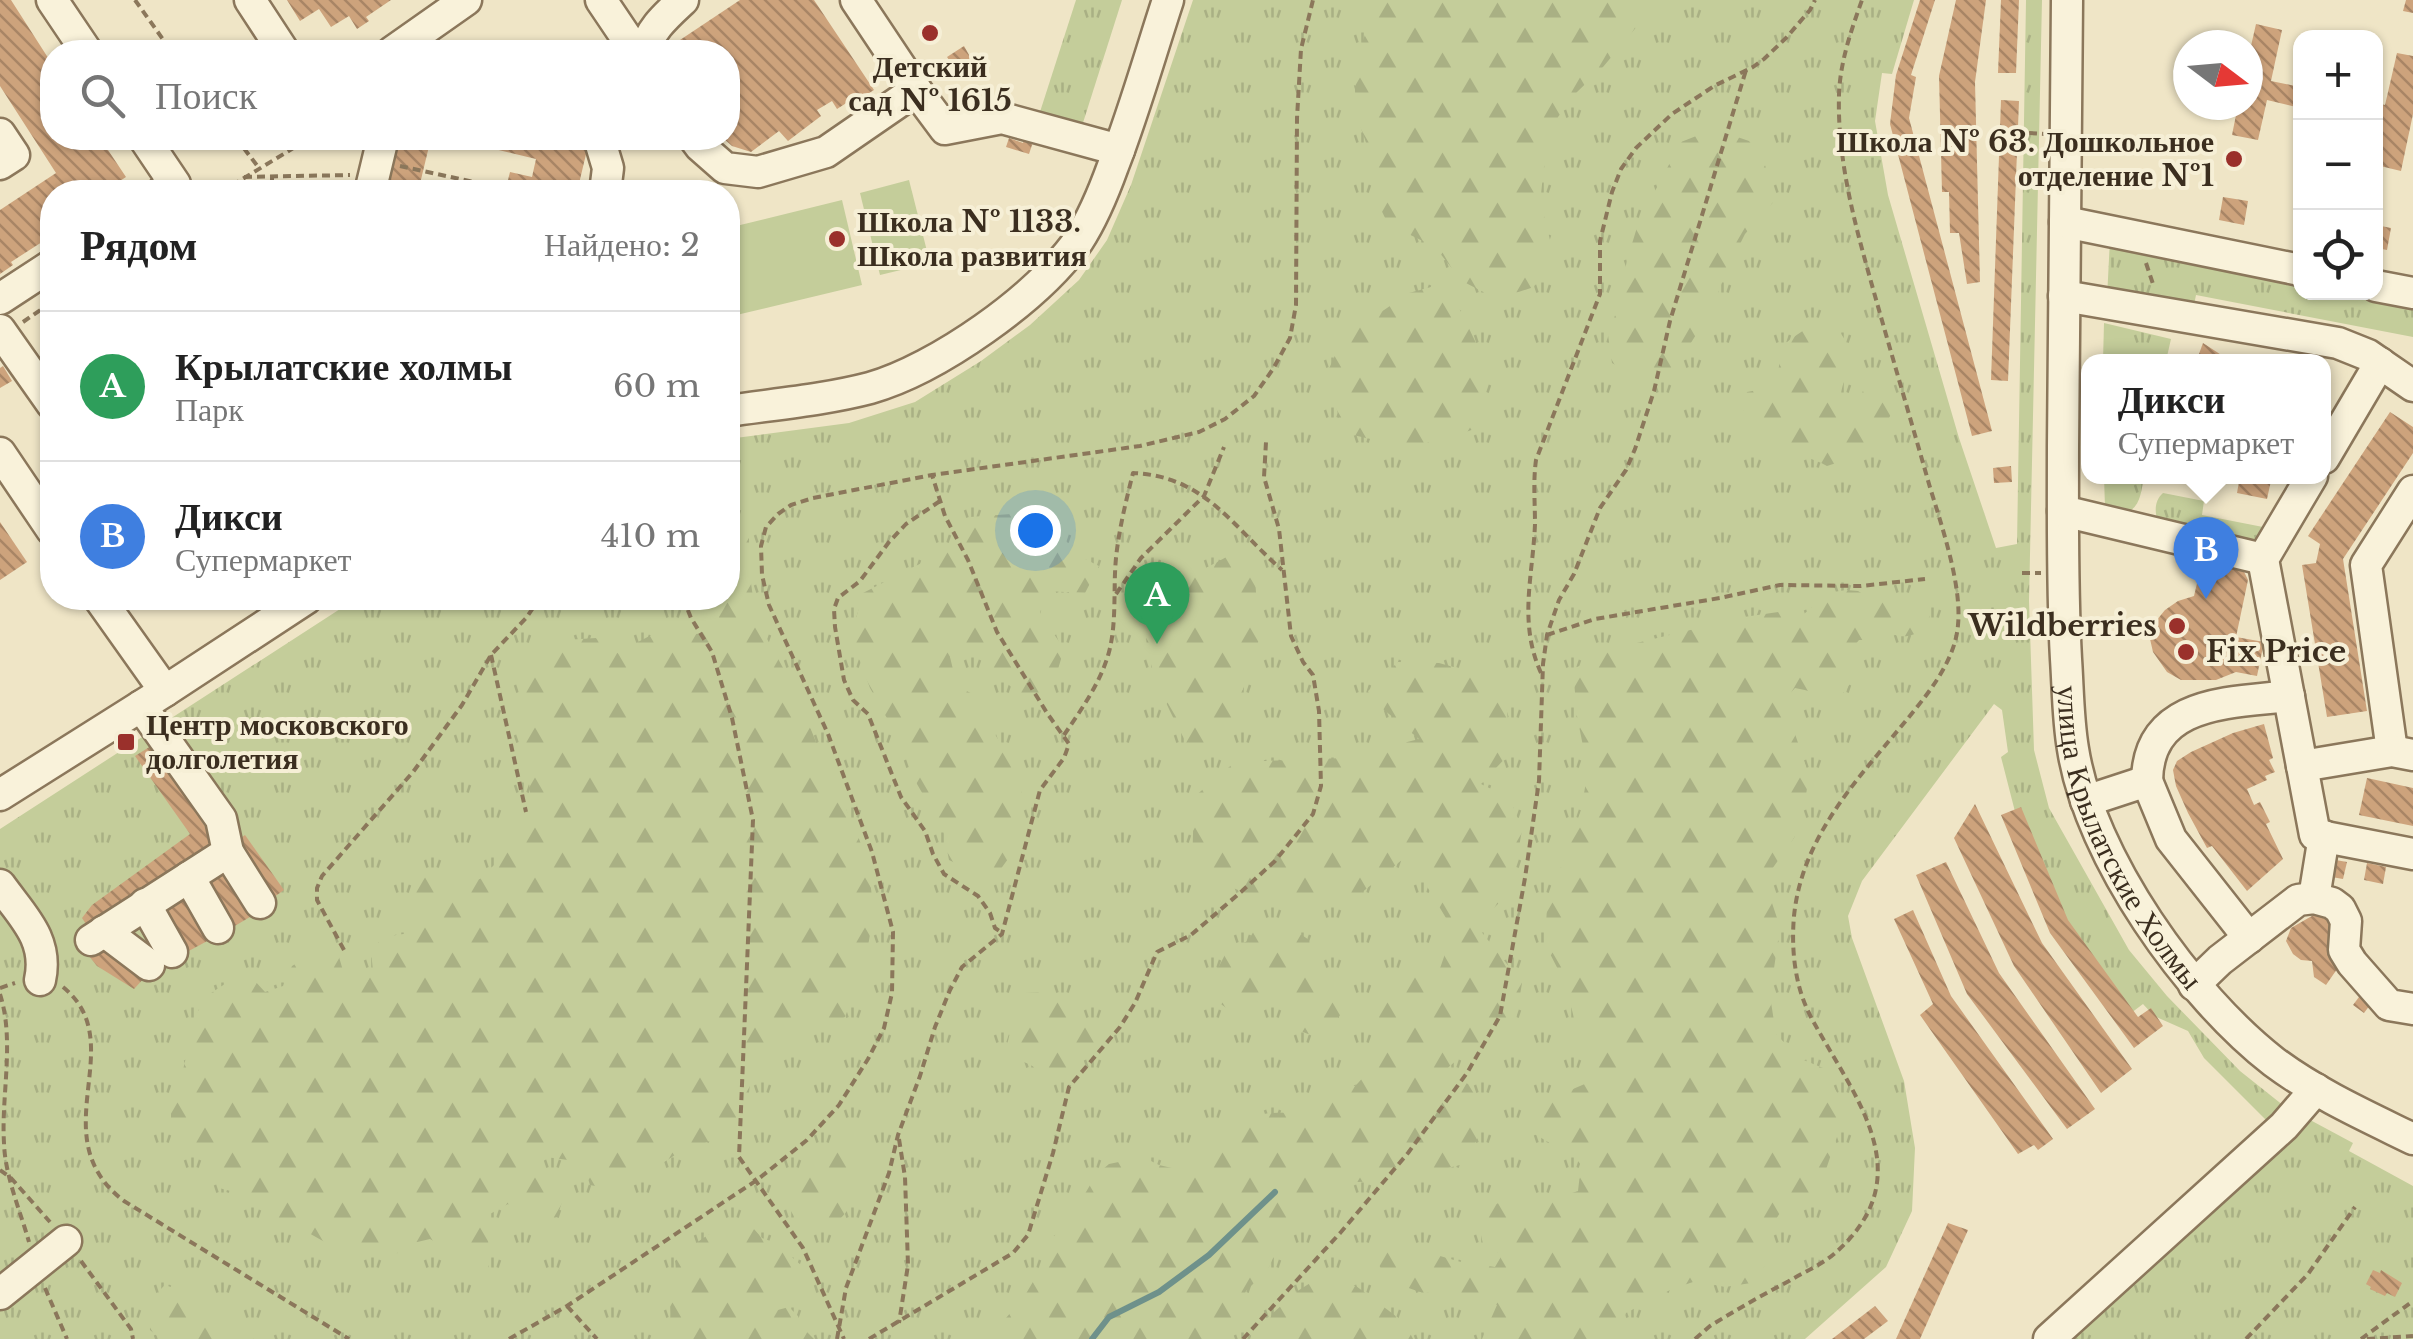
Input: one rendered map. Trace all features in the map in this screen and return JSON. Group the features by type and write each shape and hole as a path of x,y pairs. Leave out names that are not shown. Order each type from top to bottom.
{"street":[{"path":"52,0 79,40"},
{"path":"250,0 276,40"},
{"path":"409,40 466,0"},
{"path":"601,0 628,40"},
{"path":"606,40 608,12 619,0"},
{"path":"648,40 684,0"},
{"path":"856,0 945,130 1002,118 1119,150"},
{"path":"740,409 837,395 904,375 1015,306 1049,277 1079,239 1101,198 1168,0"},
{"name":"улица Крылатские Холмы","path":"2067,0 2064,613 2073,752 2086,801 2130,891 2194,986 2247,1040 2278,1064 2316,1090 2413,1139"},
{"path":"705,150 725,168 758,172 826,152 916,90"},
{"path":"0,134 14,155 0,164"},
{"path":"152,150 172,180"},
{"path":"373,180 380,150"},
{"path":"601,150 608,168 606,180"},
{"path":"2065,222 2293,269"},
{"path":"0,300 40,273"},
{"path":"2383,288 2413,294"},
{"path":"2064,296 2338,344 2356,349 2413,386"},
{"path":"2,332 40,387"},
{"path":"2331,446 2380,363"},
{"path":"0,453 40,512"},
{"path":"2307,484 2263,559 2315,835 2413,854"},
{"path":"2302,766 2403,754 2366,565 2413,491"},
{"path":"2063,512 2263,559"},
{"path":"105,610 221,818 228,852 260,903"},
{"path":"0,794 289,610"},
{"path":"2248,938 2171,839 2147,781 2147,764 2164,730 2180,718 2212,705 2289,696"},
{"path":"2086,801 2147,781"},
{"path":"2314,898 2324,836"},
{"path":"146,904 161,958 98,936 146,904 189,876 228,852"},
{"path":"189,876 218,928"},
{"path":"0,885 38,937 43,952 40,980"},
{"path":"2194,986 2220,960 2298,900 2314,898 2332,902 2340,909 2346,921 2344,950 2352,963 2389,1004 2413,1009"},
{"path":"2049,1339 2284,1126 2316,1090"},
{"path":"0,1294 66,1241"}],"path":[{"path":"135,0 163,40"},
{"path":"510,1339 567,1306 757,1180 806,1140 839,1105 884,1028 892,993 893,932 872,852 828,734 769,605 762,575 761,546 766,527 792,505 813,498 932,474 1140,446 1199,432 1225,419 1254,396 1290,338 1296,305 1297,118 1301,50 1313,0"},
{"path":"1543,678 1528,637 1536,460 1600,294 1600,242 1621,169 1636,148 1672,114 1764,59 1815,0"},
{"path":"1695,1339 1725,1316 1830,1257 1865,1221 1874,1197 1877,1174 1870,1126 1811,1018 1798,984 1792,954 1798,887 1823,827 1935,683 1955,642 1959,623 1945,540 1867,267 1841,152 1839,93 1843,58 1862,0"},
{"path":"1243,1339 1408,1154 1466,1073 1500,1016 1540,781 1547,635 1600,508 1635,450 1746,70"},
{"path":"246,150 260,168"},
{"path":"239,180 290,150"},
{"path":"244,177 357,174 379,150"},
{"path":"383,150 478,180"},
{"path":"2147,263 2162,314"},
{"path":"2,332 40,309"},
{"path":"869,1339 1013,1253 1028,1235 1069,1087 1120,1028 1157,952 1191,935 1242,891 1275,861 1314,814 1321,786 1319,711 1313,675 1291,636 1279,530 1264,476 1266,442"},
{"path":"1115,595 1141,558 1204,496 1224,447"},
{"path":"1064,736 1084,706 1108,655 1114,620 1116,558 1133,473 1156,474 1204,496 1283,572"},
{"path":"840,1339 846,1288 950,990 962,967 1002,934 1040,790 1064,758 1069,744 997,632 968,560 944,516 932,474"},
{"path":"940,502 906,524 860,581 838,598 835,627 844,680 853,700 868,714 901,797 925,831 944,874 978,896 1002,934"},
{"path":"1547,635 1595,620 1780,584 1861,586 1925,580"},
{"path":"344,950 317,900 316,888 322,876 413,772 462,705 491,655 532,610"},
{"path":"687,610 712,652 732,718 753,820 739,1157 803,1248 839,1328"},
{"path":"491,655 526,812"},
{"path":"67,1339 36,1266 4,1146 6,1050 0,991 17,982 40,980 64,988 77,1000 87,1018 92,1055 84,1120 92,1158 110,1190 348,1339"},
{"path":"898,1135 905,1177 908,1266 899,1323"},
{"path":"2246,1339 2308,1274 2354,1207"},
{"path":"2364,1339 2413,1301"},
{"path":"567,1306 598,1339"},
{"path":"2364,1339 2413,1336"}],"green space":[{"path":"1076,0 1122,0 1081,129 1039,115"},
{"path":"1193,0 1914,0 1892,74 1882,73 1875,121 1888,195 1959,438 1996,548 2017,544 2026,0 2042,0 2029,601 2034,750 2049,808 2129,950 2167,996 2240,1071 2284,1106 2353,1143 2349,1151 2413,1186 2413,1339 2034,1339 2269,1123 2204,1058 2188,1031 2154,1016 2143,1004 2127,1016 2060,916 2021,835 2001,757 2008,752 2002,710 1994,704 1862,881 1848,916 1852,938 1904,1081 1915,1148 1912,1211 1886,1267 1805,1339 0,1339 0,829 338,610 740,610 740,437 849,423 915,402 981,361 1030,325 1079,280 1107,240 1131,185"},
{"path":"1371,0 1659,0 1558,117 1546,154 1540,200 1551,244 1534,287 1497,299 1462,281 1435,247 1388,224 1373,193 1370,154 1356,114 1354,66 1367,29"},
{"path":"1714,129 1749,141 1763,159 1776,199 1745,234 1711,311 1670,376 1638,377 1612,363 1608,335 1627,260 1639,221 1681,142"},
{"path":"909,180 930,263 880,275 860,193"},
{"path":"842,200 862,285 740,314 740,225"},
{"path":"2110,239 2293,276 2293,300 2383,300 2383,294 2413,300 2413,337 2196,295 2192,315 2107,298"},
{"path":"1431,287 1451,291 1486,364 1486,408 1477,428 1438,442 1397,445 1353,435 1340,421 1327,373 1343,338 1409,293"},
{"path":"1817,321 1833,321 1852,351 1840,403 1852,406 1866,384 1877,379 1887,386 1894,401 1889,418 1864,448 1827,466 1768,442 1745,420 1743,406 1747,392 1764,387 1774,378 1780,349"},
{"path":"2104,323 2171,339 2168,354 2103,354"},
{"path":"2104,484 2143,484 2140,498 2131,510 2126,513 2105,507"},
{"path":"2163,493 2204,501 2202,515 2263,527 2267,532 2262,544 2158,521 2156,506"},
{"path":"1026,513 1063,528 1069,551 1099,566 1085,593 1046,591 1040,613 1064,649 1053,686 1028,703 975,653 950,657 957,686 986,701 996,736 1021,775 1022,819 1013,852 1000,870 974,872 949,860 943,829 870,688 851,637 863,593 943,552 970,517"},
{"path":"740,517 749,527 751,584 758,618 800,703 867,865 871,929 861,974 845,1017 823,1029 794,1018 774,1023 773,1044 753,1058 748,1101 738,1128 705,1143 684,1143 675,1155 655,1168 640,1163 627,1168 612,1185 597,1186 590,1185 585,1169 568,1160 547,1157 539,1166 563,1199 557,1217 540,1225 508,1204 490,1214 487,1275 470,1273 457,1254 430,1239 413,1243 398,1253 375,1257 351,1245 330,1245 280,1223 263,1203 219,1188 219,1168 209,1147 181,1143 171,1123 171,1098 183,1070 196,1014 211,993 231,980 254,980 265,992 283,986 292,966 315,952 339,957 344,974 367,982 373,971 371,951 383,937 410,933 410,893 429,873 451,881 480,879 495,864 492,844 499,826 522,830 532,817 521,744 518,673 538,654 565,640 596,638 622,656 636,643 667,627 697,634 711,629 717,611 740,610"},
{"path":"1235,552 1254,561 1259,640 1228,736 1189,748 1155,676 1146,636 1148,618 1156,603 1172,589"},
{"path":"1846,590 1922,603 1928,609 1929,622 1911,635 1883,631 1869,640 1859,640 1845,657 1849,684 1831,705 1795,688 1787,697 1799,717 1794,724 1795,734 1809,775 1794,838 1772,869 1772,903 1780,927 1770,996 1776,1034 1799,1058 1823,1068 1839,1096 1838,1134 1817,1196 1793,1200 1783,1208 1765,1237 1764,1268 1751,1283 1725,1287 1696,1281 1672,1289 1626,1313 1617,1339 1482,1339 1497,1305 1477,1298 1420,1292 1386,1280 1375,1256 1391,1242 1461,1262 1495,1267 1502,1255 1483,1244 1476,1213 1503,1201 1545,1202 1578,1191 1581,1165 1569,1149 1528,1130 1531,1107 1594,1080 1595,1046 1574,1018 1565,983 1545,944 1547,907 1581,810 1588,771 1573,669 1616,648 1744,617 1791,610 1803,615 1827,593"},
{"path":"1398,662 1439,663 1504,681 1511,752 1481,784 1510,798 1522,830 1516,864 1500,902 1476,925 1522,983 1515,1025 1495,1054 1458,1059 1443,1072 1468,1084 1479,1102 1481,1132 1464,1164 1396,1181 1355,1182 1336,1202 1309,1204 1285,1232 1268,1269 1246,1291 1229,1339 988,1339 1024,1297 1059,1228 1076,1209 1096,1175 1109,1164 1143,1157 1176,1169 1227,1140 1227,1122 1269,1113 1309,1112 1336,1084 1355,1086 1376,1052 1378,988 1395,973 1438,974 1445,954 1446,918 1408,855 1355,898 1260,899 1192,871 1194,797 1235,762 1344,758 1419,739 1365,694"},
{"path":"1258,924 1274,932 1292,928 1309,940 1314,958 1345,1009 1329,1028 1308,1034 1291,1027 1285,1006 1275,998 1263,1011 1238,1016 1215,1000 1216,972 1228,949 1248,941"},
{"path":"1051,992 1071,1013 1109,1027 1072,1073 1058,1077 1015,1059 1006,1049 1016,1008 1025,993"},
{"path":"843,1140 865,1150 851,1204 838,1220 828,1225 797,1221 787,1202 788,1188 826,1149"},
{"path":"744,1223 802,1266 806,1281 789,1297 777,1296 770,1303 774,1311 789,1307 814,1339 662,1339 670,1319 675,1261 715,1231"},
{"path":"1315,1280 1356,1286 1405,1323 1413,1339 1262,1339 1272,1314"},
{"path":"165,1285 197,1296 221,1322 254,1339 161,1339 150,1330 150,1316 154,1300"}],"building":[{"path":"0,0 11,0 40,45 40,148 0,86"},
{"path":"287,0 391,0 366,17 369,21 357,29 349,16 331,27 319,9 300,21"},
{"path":"740,0 814,0 874,90 837,109 832,101 817,110 821,116 788,141 779,131 751,152 740,149 740,40 680,40"},
{"path":"1920,0 1935,0 1911,75 1916,77 1909,118 1992,431 1972,436 1890,124 1896,75"},
{"path":"1956,0 1986,0 1975,82 1980,282 1967,284 1959,233 1950,233 1949,192 1942,192 1939,76"},
{"path":"2001,0 2019,0 2016,73 1998,73"},
{"path":"2406,0 2413,0 2413,13 2403,11"},
{"path":"2256,24 2282,30 2271,81 2293,86 2293,106 2267,100 2263,118 2263,30 2255,30"},
{"path":"964,46 973,62 957,72 947,57"},
{"path":"2397,53 2413,56 2413,114 2401,171 2383,167 2385,105"},
{"path":"2001,100 2019,101 2008,381 1991,380"},
{"path":"2235,120 2262,120 2258,140 2232,135"},
{"path":"1026,133 1035,136 1029,154 1006,147 1009,138 1023,143"},
{"path":"41,150 108,150 126,177 45,180 56,173"},
{"path":"395,150 428,150 421,180 389,180"},
{"path":"499,150 587,150 580,180 508,180 510,172 532,177 536,159"},
{"path":"40,184 40,243 0,274 0,210"},
{"path":"2223,197 2248,201 2244,225 2219,220"},
{"path":"2383,226 2391,228 2387,250 2383,249"},
{"path":"2203,343 2220,354 2199,354"},
{"path":"3,366 12,381 0,388 0,368"},
{"path":"2390,412 2413,427 2413,453 2343,559 2367,711 2327,717 2302,565 2316,563 2320,544 2308,536"},
{"path":"2011,466 2012,482 1994,483 1993,468"},
{"path":"2239,484 2270,484 2267,499 2237,493"},
{"path":"0,522 27,562 0,580"},
{"path":"2205,550 2237,557 2248,580 2236,637 2264,642 2257,676 2236,672 2216,680 2181,680 2167,672 2153,652 2152,626 2165,610 2194,596"},
{"path":"2264,724 2273,758 2269,760 2275,772 2247,789 2254,805 2260,802 2283,859 2247,891 2212,846 2207,848 2176,786 2173,770 2177,761 2191,752"},
{"path":"151,746 217,844 92,933 82,918 92,905 190,834 135,756"},
{"path":"2367,778 2413,788 2413,826 2359,815"},
{"path":"1975,804 2042,943 2132,1069 2101,1093 2014,966 1954,838"},
{"path":"2021,807 2068,920 2138,1017 2151,1008 2163,1026 2134,1048 2050,933 2001,815"},
{"path":"245,835 284,890 270,900 231,845"},
{"path":"2330,859 2347,862 2343,879 2326,876"},
{"path":"1946,862 1999,973 2095,1109 2067,1129 1967,994 1916,875"},
{"path":"2367,863 2386,867 2383,884 2364,880"},
{"path":"225,866 255,914 228,930 200,881"},
{"path":"185,892 211,939 185,953 160,907"},
{"path":"2324,909 2333,924 2342,962 2326,985 2314,977 2312,961 2293,954 2286,941 2291,928"},
{"path":"1913,910 1951,996 2053,1139 2038,1150 2034,1145 2018,1154 1920,1015 1933,1004 1894,919"},
{"path":"98,941 147,975 134,989 97,966 85,951"},
{"path":"2362,993 2373,1001 2364,1013 2353,1005"},
{"path":"1948,1223 1968,1230 1920,1339 1896,1339"},
{"path":"2373,1270 2381,1270 2402,1283 2395,1297 2370,1289 2366,1284"},
{"path":"1875,1306 1888,1321 1864,1339 1832,1339"}],"waterway":[{"path":"1092,1339 1109,1317 1159,1292 1209,1255 1275,1192"}],"place":[{"name":"Детский сад № 1615","path":"930,33"},
{"name":"Школа № 63. Дошкольное отделение №1","path":"2234,159"},
{"name":"Школа № 1133. Школа развития","path":"837,239"},
{"name":"Дикси","path":"2206,599"},
{"name":"Wildberries","path":"2177,626"},
{"name":"Крылатские холмы","path":"1157,644"},
{"name":"Fix Price","path":"2186,652"},
{"name":"Центр московского долголетия","path":"126,742"}]}
